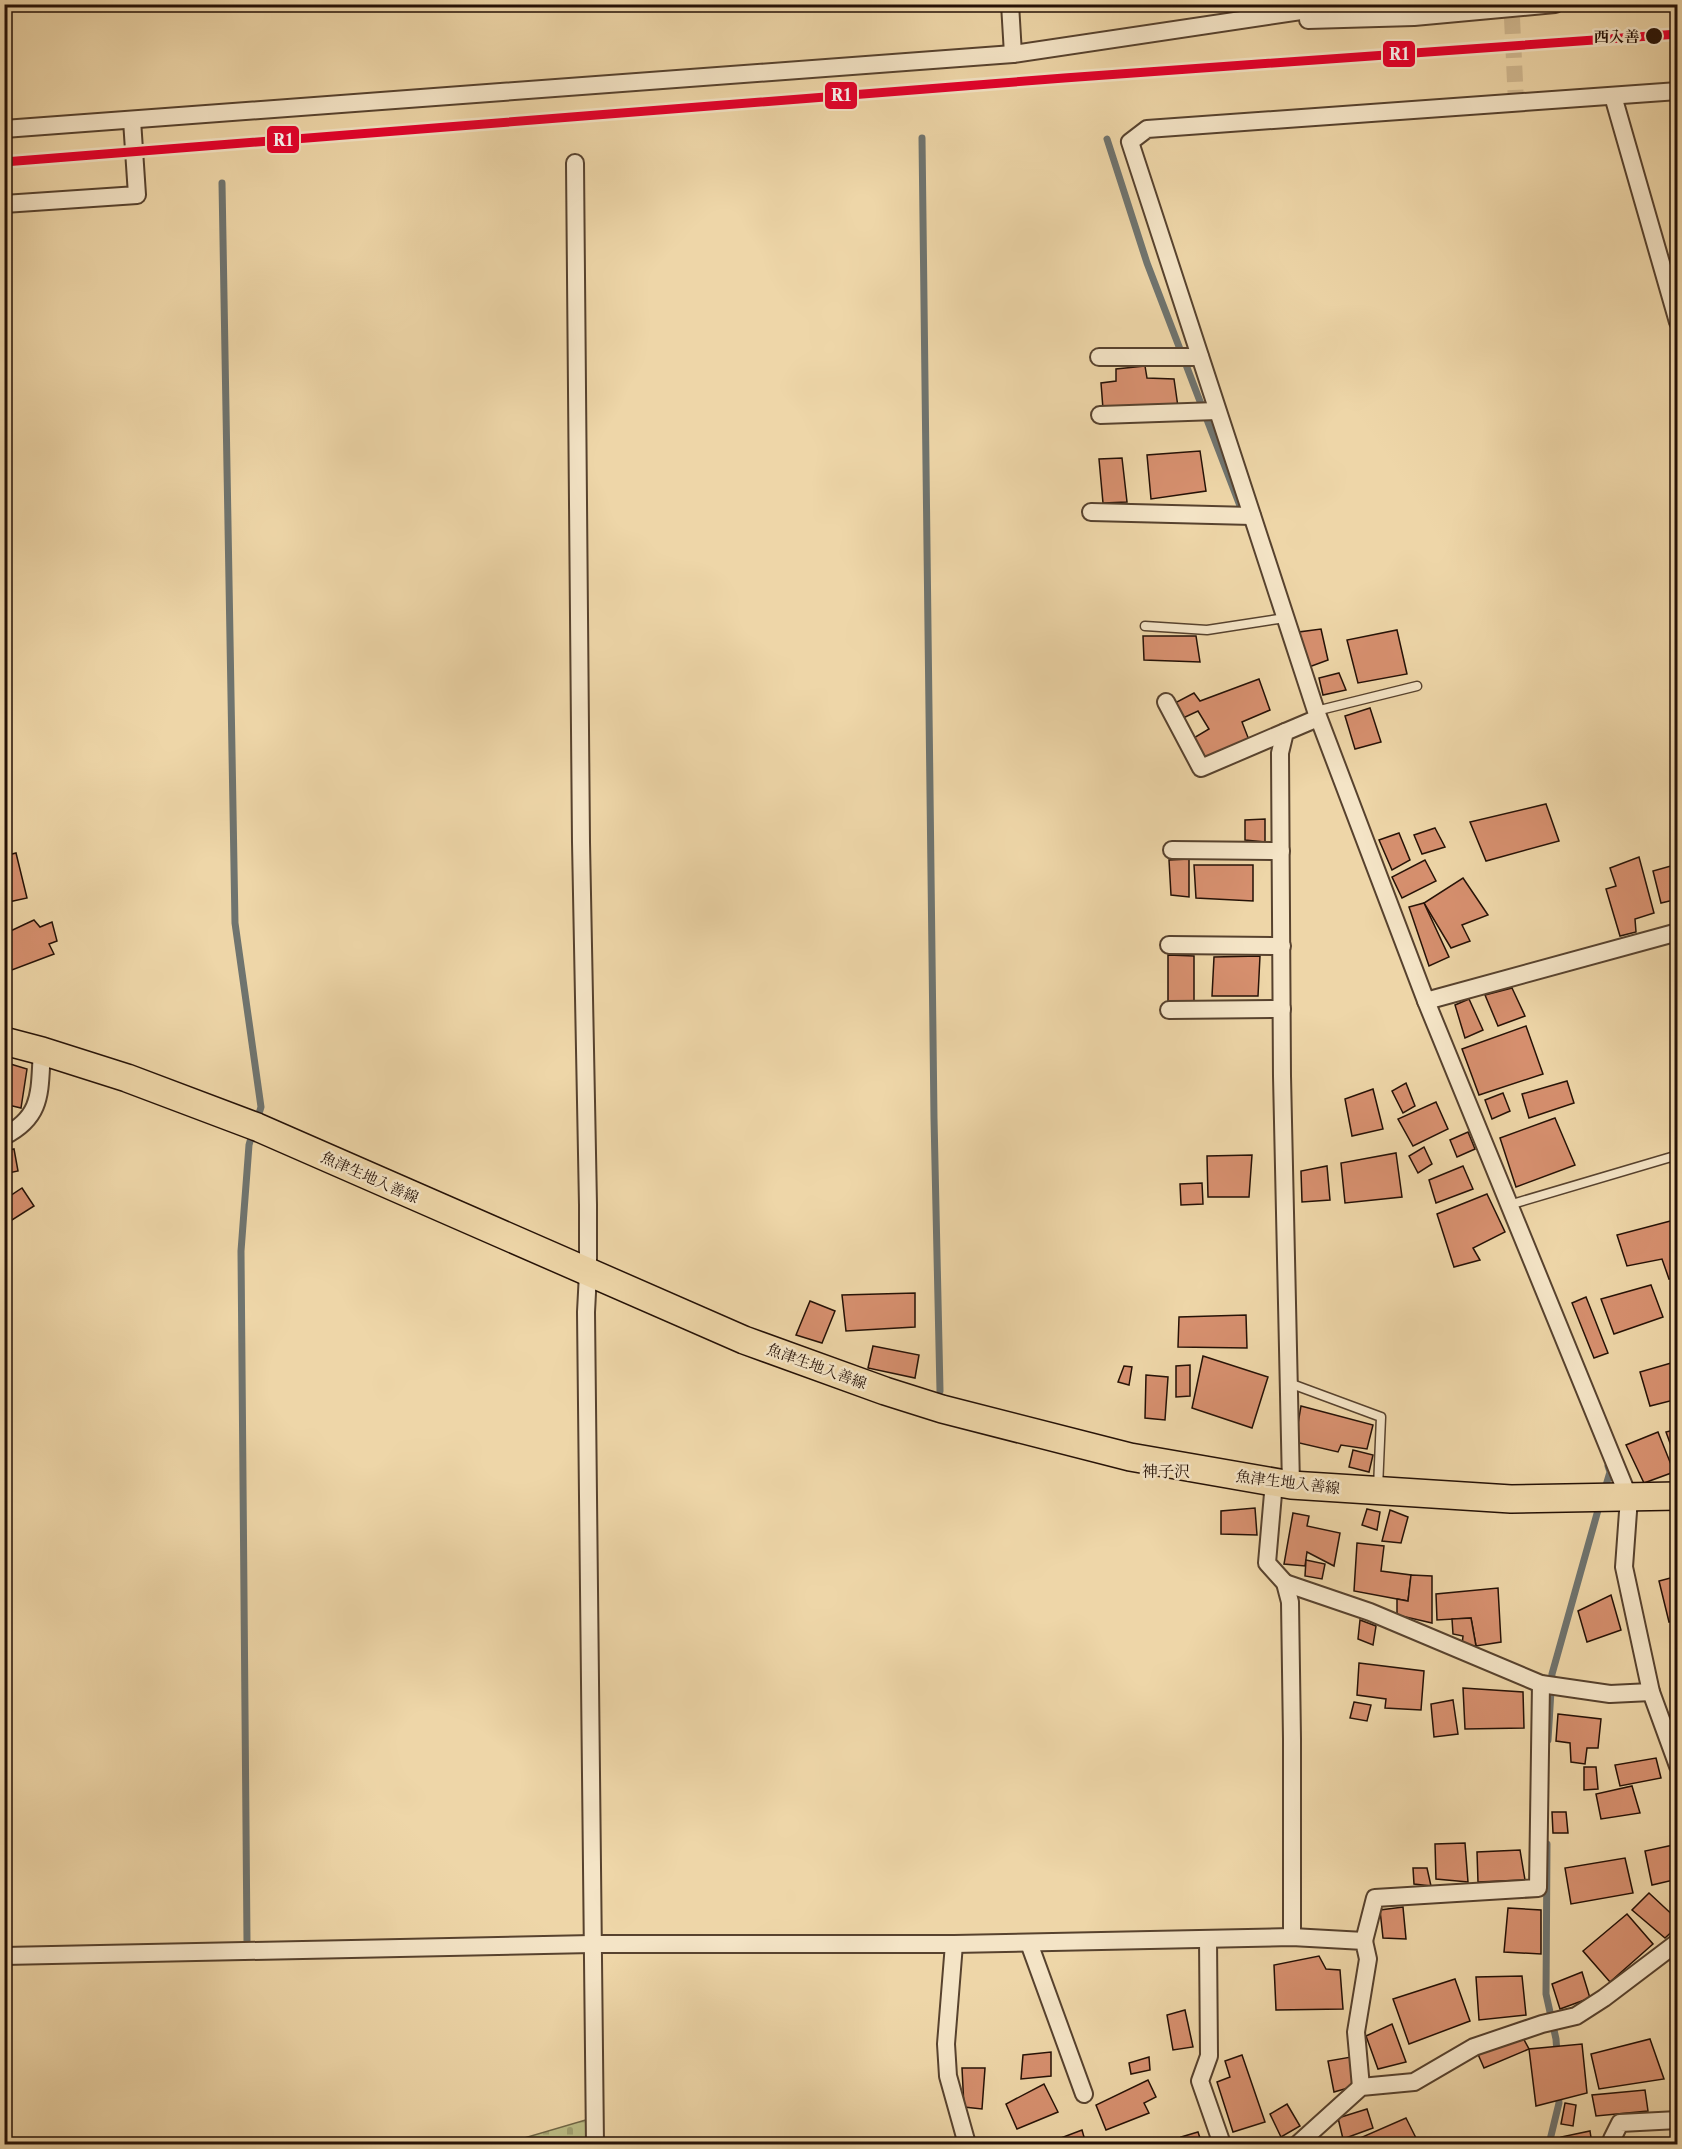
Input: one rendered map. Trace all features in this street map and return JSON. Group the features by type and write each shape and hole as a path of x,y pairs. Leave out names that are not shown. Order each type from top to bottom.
{"main road":[{"name":"魚津生地入善線","path":"4,1041 127,1078 257,1127 588,1274 744,1340 942,1409 1130,1457 1283,1483 1511,1499 1677,1496"}],"street":[{"path":"1010,4 1014,54"},
{"path":"4,129 1014,54 1348,4"},
{"path":"1285,13 1302,20 1414,17 1512,13 1555,4"},
{"path":"1677,91 1147,129 1130,142 1317,715 1426,1001 1629,1498 1624,1567 1651,1692 1677,1766"},
{"path":"1613,96 1677,322"},
{"path":"4,204 137,195 132,120"},
{"path":"575,162 595,2145"},
{"path":"1099,357 1200,357"},
{"path":"1100,415 1217,411"},
{"path":"1091,512 1252,516"},
{"path":"1166,702 1201,768 1285,732 1317,715"},
{"path":"1285,732 1280,753 1289,1383 1283,1483 1268,1563 1285,1583 1290,1602 1292,1937"},
{"path":"1172,850 1281,851"},
{"path":"1426,1001 1677,932"},
{"path":"1169,945 1282,946"},
{"path":"1169,1010 1282,1009"},
{"path":"4,1136 21,1128 37,1106 42,1051"},
{"path":"1285,1583 1370,1612 1541,1684 1610,1694 1651,1692"},
{"path":"1361,2087 1356,2032 1368,1959 1364,1941 1375,1898 1538,1888 1541,1684"},
{"path":"4,1956 592,1944 954,1944 1292,1937 1364,1941"},
{"path":"1208,1939 1209,2056 1200,2081 1222,2145"},
{"path":"1298,2145 1361,2087 1414,2082 1474,2047 1542,2024 1576,2016 1604,1998 1677,1942"},
{"path":"1029,1943 1084,2094"},
{"path":"954,1944 946,2044 947,2066 967,2145"},
{"path":"1613,2145 1612,2139 1620,2123 1677,2120"}],"lane":[{"path":"1145,626 1207,630 1285,618"},
{"path":"1317,715 1417,686"},
{"path":"1509,1205 1677,1155"},
{"path":"1289,1383 1381,1417 1378,1491"}],"green space":[{"path":"589,2119 589,2144 504,2144"}],"building":[{"path":"1145,366 1147,378 1174,379 1178,407 1103,409 1101,383 1116,381 1116,369"},
{"path":"1200,451 1206,491 1151,499 1147,455"},
{"path":"1122,458 1127,502 1103,503 1099,459"},
{"path":"1321,629 1328,660 1309,667 1299,632"},
{"path":"1397,630 1407,674 1358,683 1347,640"},
{"path":"1143,636 1196,636 1200,662 1144,660"},
{"path":"1339,673 1346,690 1323,695 1319,678"},
{"path":"1259,679 1270,710 1242,722 1249,740 1202,761 1192,739 1209,729 1198,711 1181,719 1173,704 1194,693 1200,701"},
{"path":"1370,708 1381,742 1355,749 1345,716"},
{"path":"1546,804 1559,841 1486,861 1470,822"},
{"path":"1265,819 1265,842 1245,840 1245,820"},
{"path":"1435,828 1445,847 1422,854 1414,835"},
{"path":"1399,833 1410,860 1392,870 1379,840"},
{"path":"16,853 27,898 4,903 4,856"},
{"path":"1639,857 1654,913 1635,919 1636,932 1620,936 1606,889 1616,886 1610,868"},
{"path":"1189,859 1189,897 1171,895 1169,860"},
{"path":"1425,860 1436,881 1402,898 1392,877"},
{"path":"1678,864 1678,899 1661,903 1653,871"},
{"path":"1194,865 1253,865 1253,901 1196,898"},
{"path":"1463,878 1488,915 1462,925 1470,941 1451,948 1424,903"},
{"path":"1424,903 1449,957 1429,966 1409,907"},
{"path":"34,920 40,927 52,922 57,941 49,944 54,954 4,973 4,934"},
{"path":"1168,955 1194,956 1194,1003 1168,1001"},
{"path":"1260,956 1258,996 1212,996 1214,957"},
{"path":"1512,988 1525,1016 1498,1026 1485,995"},
{"path":"1469,999 1483,1030 1465,1038 1455,1005"},
{"path":"1526,1026 1543,1074 1479,1095 1462,1049"},
{"path":"4,1062 27,1069 21,1108 4,1104"},
{"path":"1567,1081 1574,1103 1529,1118 1522,1094"},
{"path":"1406,1083 1415,1106 1403,1113 1392,1091"},
{"path":"1373,1089 1383,1129 1352,1136 1345,1099"},
{"path":"1503,1093 1510,1111 1492,1119 1485,1100"},
{"path":"1436,1102 1448,1129 1413,1146 1398,1119"},
{"path":"1555,1118 1575,1165 1516,1187 1500,1138"},
{"path":"1468,1132 1475,1149 1457,1157 1450,1140"},
{"path":"1424,1147 1432,1164 1418,1173 1409,1156"},
{"path":"14,1149 18,1171 8,1173 9,1189 4,1189 4,1151"},
{"path":"1396,1153 1402,1197 1345,1203 1341,1163"},
{"path":"1252,1155 1249,1197 1208,1197 1207,1156"},
{"path":"1327,1166 1330,1200 1302,1202 1301,1171"},
{"path":"1463,1166 1473,1189 1436,1203 1429,1180"},
{"path":"1202,1183 1203,1204 1181,1205 1180,1184"},
{"path":"22,1188 34,1206 12,1220 4,1210 4,1200"},
{"path":"1487,1194 1505,1232 1473,1248 1480,1260 1454,1267 1437,1214"},
{"path":"1678,1219 1678,1277 1669,1279 1662,1259 1627,1266 1617,1235"},
{"path":"1651,1285 1663,1317 1614,1334 1601,1299"},
{"path":"915,1293 915,1327 846,1331 842,1295"},
{"path":"1586,1297 1608,1353 1594,1358 1572,1303"},
{"path":"810,1301 835,1311 822,1343 796,1335"},
{"path":"1246,1315 1247,1348 1178,1347 1179,1317"},
{"path":"873,1346 919,1355 915,1378 868,1368"},
{"path":"1203,1356 1268,1377 1252,1428 1192,1408"},
{"path":"1678,1361 1678,1399 1650,1406 1640,1372"},
{"path":"1190,1365 1190,1396 1176,1397 1176,1366"},
{"path":"1124,1366 1132,1367 1129,1385 1118,1382"},
{"path":"1146,1375 1168,1377 1165,1420 1145,1418"},
{"path":"1301,1406 1373,1425 1367,1449 1341,1445 1338,1452 1295,1442"},
{"path":"1678,1429 1678,1465 1666,1432"},
{"path":"1658,1432 1674,1472 1644,1483 1626,1445"},
{"path":"1353,1450 1373,1455 1369,1472 1349,1467"},
{"path":"1255,1508 1257,1535 1221,1534 1221,1511"},
{"path":"1367,1509 1380,1512 1377,1530 1362,1525"},
{"path":"1390,1510 1408,1517 1401,1543 1382,1541"},
{"path":"1293,1513 1309,1516 1307,1526 1340,1533 1334,1566 1307,1552 1305,1566 1284,1564"},
{"path":"1357,1543 1384,1546 1381,1571 1411,1575 1408,1601 1354,1591"},
{"path":"1306,1560 1325,1564 1322,1579 1305,1576"},
{"path":"1411,1575 1432,1576 1432,1623 1397,1615 1397,1599 1408,1601"},
{"path":"1678,1576 1678,1619 1669,1622 1659,1581"},
{"path":"1498,1588 1501,1642 1476,1646 1471,1618 1437,1620 1436,1594"},
{"path":"1611,1595 1621,1630 1587,1642 1578,1611"},
{"path":"1471,1618 1476,1646 1462,1645 1463,1636 1453,1634 1452,1619"},
{"path":"1360,1620 1376,1626 1373,1645 1358,1639"},
{"path":"1359,1663 1424,1671 1421,1710 1385,1708 1386,1699 1357,1695"},
{"path":"1463,1688 1523,1692 1524,1728 1465,1729"},
{"path":"1453,1700 1458,1734 1434,1737 1431,1704"},
{"path":"1354,1702 1371,1705 1367,1721 1350,1718"},
{"path":"1558,1714 1601,1719 1598,1748 1587,1748 1585,1764 1571,1762 1570,1743 1556,1741"},
{"path":"1656,1758 1661,1778 1620,1786 1615,1765"},
{"path":"1584,1767 1596,1767 1598,1789 1584,1790"},
{"path":"1632,1786 1640,1813 1601,1819 1596,1794"},
{"path":"1552,1812 1566,1812 1568,1833 1553,1833"},
{"path":"1465,1843 1468,1882 1436,1879 1435,1844"},
{"path":"1678,1844 1678,1879 1652,1885 1645,1851"},
{"path":"1520,1850 1525,1880 1478,1882 1477,1852"},
{"path":"1625,1858 1633,1893 1571,1904 1565,1868"},
{"path":"1413,1868 1427,1868 1431,1886 1414,1884"},
{"path":"1649,1893 1678,1920 1678,1926 1665,1938 1632,1910"},
{"path":"1403,1907 1406,1939 1383,1938 1380,1910"},
{"path":"1508,1908 1541,1910 1541,1954 1504,1952"},
{"path":"1627,1914 1653,1944 1610,1982 1583,1951"},
{"path":"1319,1956 1326,1969 1340,1970 1343,2009 1276,2010 1274,1965"},
{"path":"1582,1972 1590,1998 1560,2009 1552,1984"},
{"path":"1522,1976 1526,2015 1479,2020 1476,1977"},
{"path":"1455,1979 1470,2021 1409,2044 1393,1999"},
{"path":"1185,2010 1193,2047 1173,2050 1167,2015"},
{"path":"1392,2024 1406,2062 1378,2069 1366,2036"},
{"path":"1522,2036 1529,2049 1484,2068 1477,2052"},
{"path":"1650,2039 1664,2079 1599,2089 1591,2054"},
{"path":"1582,2044 1587,2093 1536,2106 1529,2049"},
{"path":"1051,2052 1051,2076 1021,2079 1023,2055"},
{"path":"1242,2055 1265,2122 1233,2132 1217,2082 1230,2077 1225,2061"},
{"path":"1149,2057 1150,2070 1131,2074 1129,2063"},
{"path":"1351,2057 1355,2086 1334,2092 1328,2061"},
{"path":"962,2068 985,2068 982,2109 964,2107"},
{"path":"1148,2080 1156,2097 1144,2103 1149,2113 1106,2130 1096,2105"},
{"path":"1044,2084 1058,2112 1017,2129 1006,2104"},
{"path":"1645,2090 1648,2111 1596,2116 1592,2095"},
{"path":"1565,2103 1576,2105 1573,2126 1561,2124"},
{"path":"1287,2104 1300,2126 1281,2137 1270,2114"},
{"path":"1367,2109 1373,2128 1343,2139 1338,2118"},
{"path":"1406,2118 1419,2144 1363,2144 1360,2138"},
{"path":"1082,2130 1086,2144 1045,2144"},
{"path":"1590,2131 1592,2144 1562,2144 1561,2137"},
{"path":"1198,2132 1202,2144 1184,2144 1181,2137"}],"waterway":[{"path":"922,138 934,1118 940,1391"},
{"path":"1107,139 1147,263 1242,511"},
{"path":"222,183 235,923 261,1107 257,1120"},
{"path":"247,1941 241,1251 249,1145 253,1131"},
{"path":"1604,1492 1610,1472 1608,1466"},
{"path":"1548,1740 1552,1674 1600,1503"},
{"path":"1547,1844 1546,1994 1557,2054"},
{"path":"1549,2144 1559,2103 1558,2092"}],"tunnel":[{"path":"1512,18 1516,103"}],"transit line":[{"name":"R1","path":"4,162 1064,78 1678,34"}],"place":[{"name":"西入善","path":"1654,36"}],"district":[{"name":"神子沢","path":"1166,1471"}]}
